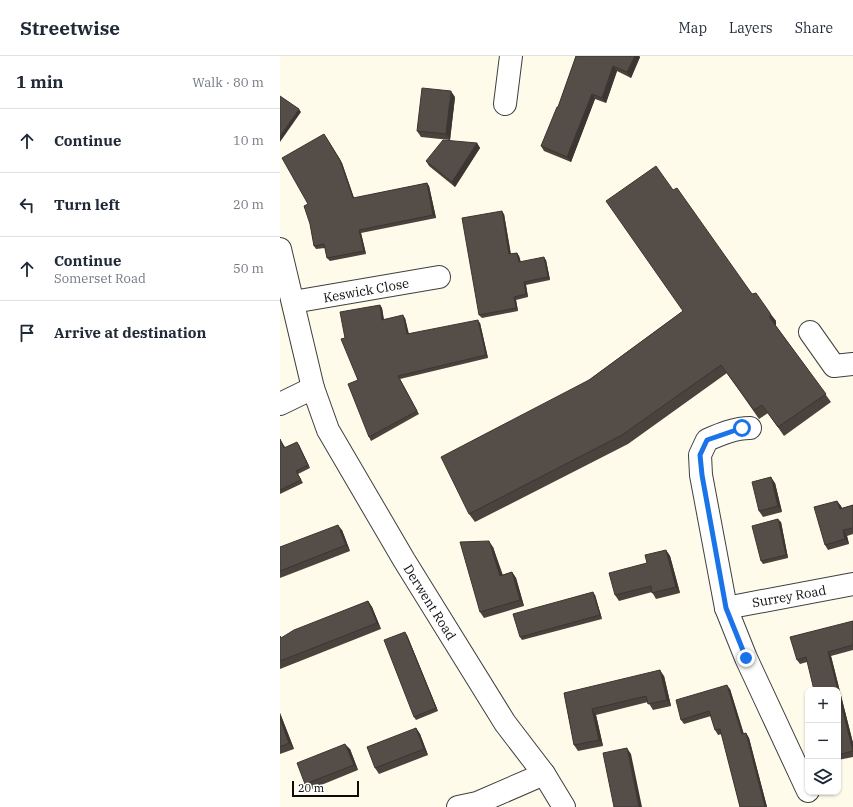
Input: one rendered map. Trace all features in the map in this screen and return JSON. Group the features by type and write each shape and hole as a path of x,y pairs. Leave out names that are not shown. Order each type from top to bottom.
{"street":[{"path":"505,104 511,56"},
{"name":"Derwent Road","path":"280,249 313,388 328,430 404,560 505,723 544,774 564,807"},
{"name":"Keswick Close","path":"293,302 439,278"},
{"path":"810,332 834,366 853,364"},
{"path":"280,404 313,388"},
{"path":"750,428 742,428 724,433 707,440 700,455 706,502 726,608 746,658 805,785"},
{"name":"Surrey Road","path":"726,608 853,584"},
{"path":"458,807 477,803 544,774"},
{"path":"810,795 816,807"}],"building":[{"path":"576,56 635,56 627,72 613,66 602,98 592,94 567,157 541,146 558,107"},
{"path":"422,88 451,91 446,134 417,131"},
{"path":"280,96 299,109 280,136"},
{"path":"324,134 340,160 353,198 427,183 433,215 359,230 364,251 327,258 324,244 314,246 310,224 304,206 308,204 282,158"},
{"path":"443,140 477,143 452,182 426,161"},
{"path":"656,166 673,190 677,188 752,294 756,293 770,313 770,318 826,394 778,427 762,405 754,410 721,365 622,435 469,514 441,457 589,380 683,311 606,201"},
{"path":"502,211 509,254 517,253 519,262 544,257 548,277 524,282 526,294 514,297 516,308 479,315 462,218"},
{"path":"380,305 382,320 403,315 407,334 478,320 486,355 398,376 417,411 369,437 348,384 358,380 341,339 345,338 340,312"},
{"path":"280,439 284,448 297,442 308,465 296,471 301,480 280,490"},
{"path":"771,477 778,506 759,511 752,482"},
{"path":"837,501 840,509 853,505 853,528 843,530 845,539 825,545 814,507"},
{"path":"778,519 786,555 761,561 752,526"},
{"path":"338,525 346,545 280,571 280,547"},
{"path":"489,541 500,576 512,572 520,600 480,612 460,542"},
{"path":"666,550 676,587 652,593 651,586 615,595 609,573 647,563 645,555"},
{"path":"593,592 600,615 520,637 513,614"},
{"path":"368,601 377,623 280,661 280,636 281,638 294,630"},
{"path":"853,621 853,645 828,652 837,687 813,687 806,657 797,660 790,637"},
{"path":"405,632 436,708 414,717 384,640"},
{"path":"660,670 667,700 648,704 646,696 592,709 599,740 574,745 564,693"},
{"path":"727,685 742,734 746,733 765,807 740,807 720,729 715,730 709,711 681,720 676,700"},
{"path":"841,704 853,751 841,754"},
{"path":"280,718 289,743 280,747"},
{"path":"416,728 424,749 375,768 367,747"},
{"path":"345,744 354,765 305,784 297,763"},
{"path":"627,748 639,807 614,807 603,753"}],"route":[{"path":"742,428 707,440 700,455 702,475 726,608 746,658"}]}
